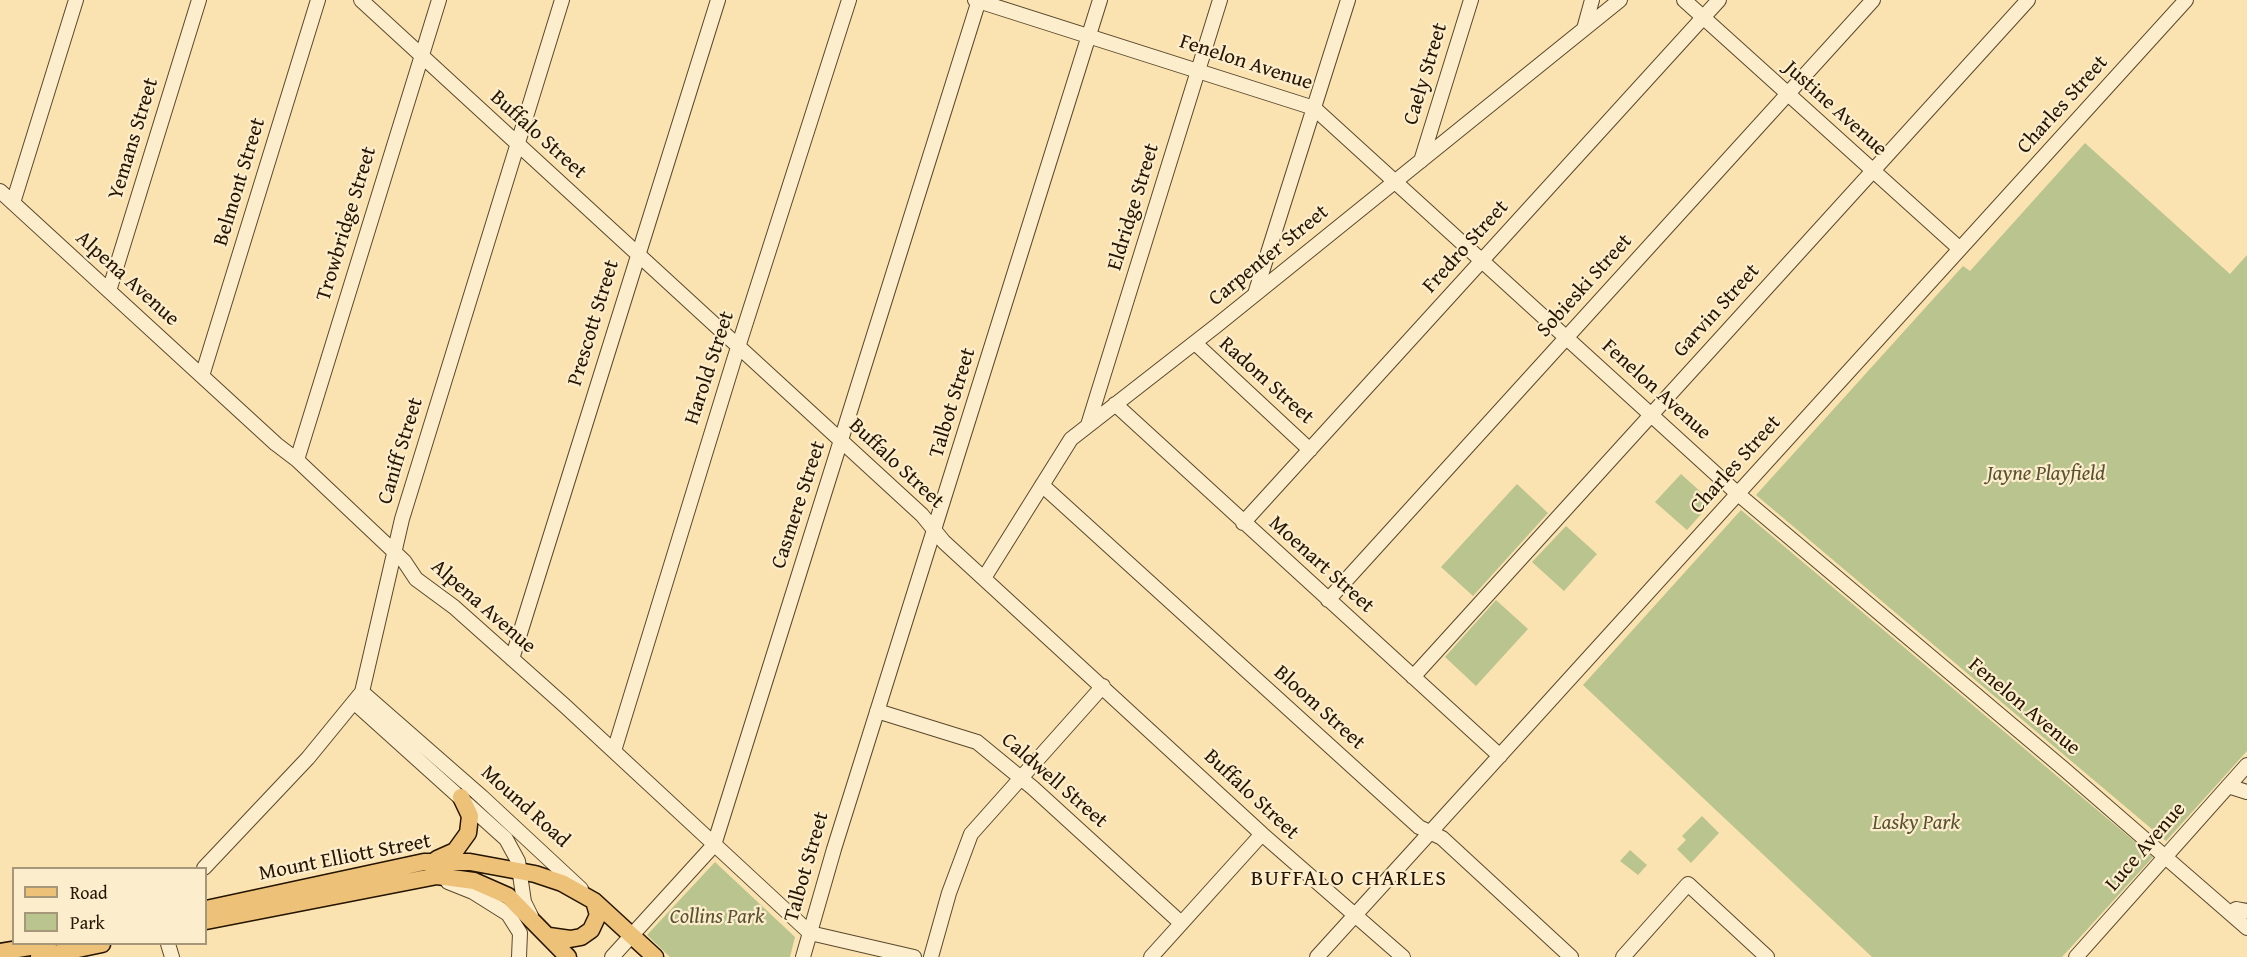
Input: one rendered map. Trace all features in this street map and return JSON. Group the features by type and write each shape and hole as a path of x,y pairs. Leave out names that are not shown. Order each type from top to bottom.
{"main road":[{"path":"425,869 455,850 465,839 470,816 461,797"},
{"name":"Mount Elliott Street","path":"216,911 470,862 520,871 562,883 594,901"},
{"name":"Mount Elliott Street","path":"425,869 474,881 508,896 534,920"},
{"path":"549,936 570,939 581,937 591,930 598,915 594,901"},
{"name":"Mound Road","path":"594,901 655,957"},
{"name":"Mound Road","path":"534,920 568,957"},
{"path":"0,952 42,945"},
{"path":"39,957 97,945"}],"street":[{"path":"13,203 76,0"},
{"name":"Yemans Street","path":"109,291 199,0"},
{"name":"Belmont Street","path":"202,376 318,0"},
{"name":"Buffalo Street","path":"361,0 517,146 922,515 934,530 984,578 1262,834 1403,957"},
{"name":"Trowbridge Street","path":"297,460 439,0"},
{"name":"Caniff Street","path":"205,867 308,759 358,698 393,552 562,0"},
{"name":"Prescott Street","path":"512,659 718,0"},
{"name":"Harold Street","path":"614,751 849,0"},
{"name":"Fenelon Avenue","path":"978,0 1199,69 1314,108 1738,494 2166,856 2247,928"},
{"name":"Casmere Street","path":"612,957 714,845 978,0"},
{"name":"Talbot Street","path":"803,957 877,711 1101,0"},
{"name":"Eldridge Street","path":"1088,426 1220,0"},
{"path":"1255,294 1348,0"},
{"name":"Caely Street","path":"1421,161 1472,0"},
{"path":"1584,29 1592,0"},
{"name":"Carpenter Street","path":"984,578 1064,448 1088,426 1195,343 1620,0"},
{"name":"Justine Avenue","path":"1684,0 1960,249"},
{"name":"Fredro Street","path":"1243,523 1719,0"},
{"name":"Sobieski Street","path":"1328,600 1873,0"},
{"name":"Garvin Street","path":"1413,677 2028,0"},
{"name":"Charles Street","path":"1317,957 2186,0"},
{"name":"Alpena Avenue","path":"0,191 276,444 297,460 393,552 416,579 454,607 512,659 810,933 914,957"},
{"name":"Radom Street","path":"1195,343 1310,450"},
{"name":"Moenart Street","path":"1115,404 1500,756"},
{"name":"Bloom Street","path":"1042,485 1419,828 1442,838 1571,957"},
{"path":"931,957 949,893 971,834 1103,686"},
{"name":"Mound Road","path":"358,698 506,839 515,854 524,902 534,920"},
{"name":"Mound Road","path":"358,698 482,797 594,901"},
{"name":"Caldwell Street","path":"877,711 977,742 1021,778 1181,923"},
{"name":"Luce Avenue","path":"2084,954 2166,856 2247,765"},
{"path":"2228,786 2247,792"},
{"path":"1151,957 1262,834"},
{"path":"425,869 473,892 508,914 520,933 519,957"},
{"path":"1623,957 1688,884 1767,957"},
{"path":"2231,913 2236,909 2247,911"}],"green space":[{"name":"Jayne Playfield","path":"2085,143 2230,274 2247,255 2247,751 2166,841 1756,495 1963,266 1970,271"},
{"path":"1681,474 1712,502 1687,530 1655,502"},
{"path":"1517,484 1548,513 1473,596 1441,567"},
{"name":"Lasky Park","path":"1741,510 2153,857 2062,957 1872,957 1583,685"},
{"path":"1566,526 1597,554 1564,591 1532,562"},
{"path":"1496,600 1528,629 1476,686 1445,657"},
{"path":"1702,816 1719,833 1691,863 1677,849 1686,840 1682,836"},
{"path":"1630,850 1647,865 1638,875 1620,861"},
{"name":"Collins Park","path":"715,862 795,937 790,957 670,957 647,935"}],"district":[{"name":"BUFFALO CHARLES","path":"1349,879"}]}
